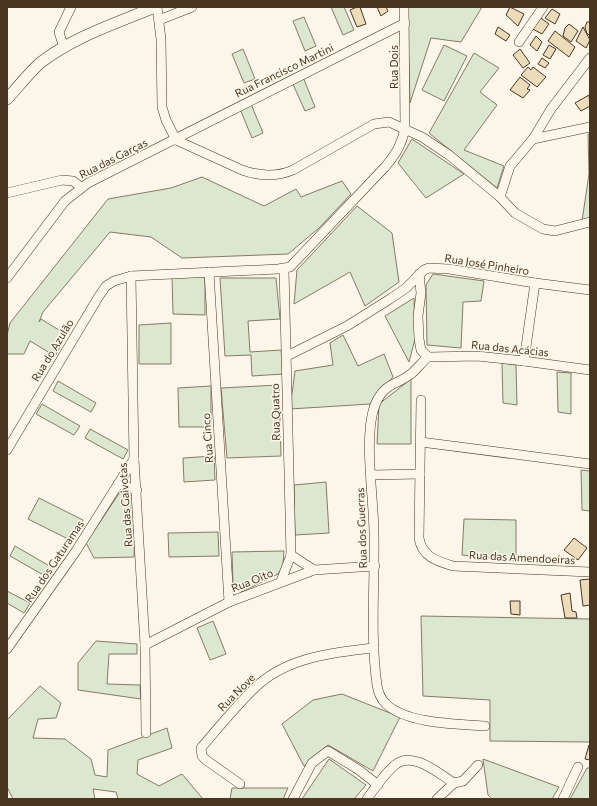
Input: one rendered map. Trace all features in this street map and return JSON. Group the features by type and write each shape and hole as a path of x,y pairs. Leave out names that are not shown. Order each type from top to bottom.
{"main road":[{"path":"7,99 34,69 64,48 87,36 156,7"}],"street":[{"path":"64,48 59,37 59,32 71,7"},
{"path":"156,7 162,39 162,107 166,120 176,140 253,174 279,175 293,170 374,124 389,122 405,128 449,155 500,197 515,213 543,230 555,232 590,222"},
{"path":"159,20 192,7"},
{"name":"Rua Dois","path":"284,269 294,263 392,159 402,143 405,128 404,7"},
{"path":"519,42 543,7"},
{"name":"Rua Francisco Martini","path":"176,140 237,107 405,23"},
{"path":"500,197 510,166 533,139 551,109 590,58"},
{"path":"533,139 590,127"},
{"name":"Rua das Garças","path":"7,278 65,201 81,187 98,177 176,140"},
{"path":"7,193 62,180 74,181 81,187"},
{"name":"Rua José Pinheiro","path":"287,356 347,326 390,300 406,288 419,274 429,268 440,268 590,290"},
{"name":"Rua do Azulão","path":"7,450 106,286 114,281 131,276 284,269"},
{"name":"Rua Quatro","path":"281,581 291,554 284,269"},
{"name":"Rua Cinco","path":"209,272 229,602"},
{"path":"419,274 421,293 418,316 419,339 421,350 428,357"},
{"name":"Rua das Gaivotas","path":"131,276 134,459 145,645 146,733"},
{"path":"524,361 535,283"},
{"name":"Rua das Acácias","path":"428,357 465,356 524,361 590,370"},
{"name":"Rua dos Guerras","path":"428,357 410,374 391,384 379,397 373,413 370,428 375,566 374,648 378,687 382,699 390,707 415,717 485,726"},
{"name":"Rua das Amendoeiras","path":"421,400 420,546 434,560 453,566 590,572"},
{"path":"421,442 590,464"},
{"name":"Rua dos Gaturamas","path":"7,649 76,551 134,459"},
{"path":"371,475 420,474"},
{"path":"118,484 137,490"},
{"path":"291,554 314,570"},
{"name":"Rua Oito","path":"145,645 229,602 281,581 314,570 375,566"},
{"name":"Rua Nove","path":"240,784 206,760 202,756 201,748 250,694 269,677 294,664 343,651 374,648"},
{"path":"293,799 312,763 328,751 359,770 378,785"},
{"path":"366,799 395,765 406,761 426,765 454,783"},
{"path":"437,799 454,783 463,781 478,765"},
{"path":"563,799 578,767"}],"green space":[{"path":"331,7 344,7 354,30 343,35"},
{"path":"407,7 482,7 461,42 431,38 410,103"},
{"path":"304,17 316,46 305,51 293,21"},
{"path":"444,45 467,56 444,101 422,90"},
{"path":"243,49 255,79 244,83 232,54"},
{"path":"474,53 499,68 480,92 497,105 464,150 504,166 497,188 429,133"},
{"path":"303,77 315,107 305,111 292,82"},
{"path":"251,104 263,133 252,138 240,109"},
{"path":"588,134 590,134 590,218 582,221 589,174"},
{"path":"412,139 464,174 426,198 398,163"},
{"path":"202,177 264,206 296,189 301,197 342,181 351,194 319,228 288,254 182,258 151,237 110,232 43,312 39,322 41,319 67,335 55,356 30,341 24,354 7,354 7,335 10,323 108,199 171,188"},
{"path":"357,206 392,233 399,282 365,306 350,272 294,304 297,270"},
{"path":"205,274 205,315 173,314 172,275"},
{"path":"433,274 484,281 481,301 463,302 461,348 427,345 426,285"},
{"path":"220,278 276,278 280,319 248,321 250,352 281,350 283,374 252,376 251,355 225,356"},
{"path":"414,298 415,339 409,362 385,316"},
{"path":"171,323 171,364 139,364 139,325"},
{"path":"343,335 358,366 384,354 393,377 370,404 290,409 295,371 333,365 330,343"},
{"path":"502,363 516,365 517,405 503,403"},
{"path":"557,372 571,373 571,414 558,412"},
{"path":"411,379 411,444 377,444 379,404"},
{"path":"58,381 96,403 91,412 53,391"},
{"path":"279,385 281,456 227,458 221,388"},
{"path":"211,386 211,427 179,427 178,388"},
{"path":"42,404 80,426 74,435 36,414"},
{"path":"90,429 128,450 123,459 85,438"},
{"path":"214,456 215,480 184,482 183,458"},
{"path":"581,470 590,471 590,511 582,510"},
{"path":"326,482 329,533 295,535 294,485"},
{"path":"120,492 136,497 134,557 94,558 86,543"},
{"path":"39,498 83,520 72,541 28,519"},
{"path":"464,519 516,520 516,561 462,555"},
{"path":"218,532 219,556 169,557 168,533"},
{"path":"15,546 53,568 47,577 10,556"},
{"path":"284,551 283,566 278,574 242,592 233,583 232,552"},
{"path":"7,591 30,603 24,613 7,603"},
{"path":"421,616 590,619 590,742 490,741 490,700 423,696"},
{"path":"213,621 226,654 210,660 197,628"},
{"path":"96,641 137,644 137,654 109,654 107,684 140,685 141,699 78,690 78,663"},
{"path":"40,686 61,703 56,718 38,719 33,738 65,739 91,759 95,775 107,777 108,750 167,728 172,748 138,760 137,774 159,786 182,774 203,799 118,799 116,792 93,789 95,799 13,799 7,787 7,720"},
{"path":"342,694 400,717 373,771 328,745 304,766 282,724 313,700"},
{"path":"329,759 366,785 354,799 302,799"},
{"path":"483,759 559,787 552,799 492,799 488,795"},
{"path":"587,768 590,768 590,799 570,799"},
{"path":"232,788 288,788 283,799 230,799"}],"building":[{"path":"360,7 366,24 357,27 350,10"},
{"path":"377,7 386,7 388,11 381,16"},
{"path":"510,7 524,14 518,26 506,15"},
{"path":"552,9 560,14 555,24 545,18"},
{"path":"538,16 549,24 542,34 531,28"},
{"path":"587,22 590,22 590,35 587,34 585,27"},
{"path":"569,24 578,31 571,42 563,36 565,28"},
{"path":"498,27 510,35 506,41 495,34"},
{"path":"583,27 590,40 586,48 576,41"},
{"path":"555,31 575,47 569,57 548,41"},
{"path":"536,36 542,42 537,51 530,45"},
{"path":"549,45 556,49 550,59 543,55"},
{"path":"520,49 530,63 523,68 513,55"},
{"path":"542,58 549,63 545,68 538,64"},
{"path":"528,67 531,70 533,67 546,77 537,87 521,75"},
{"path":"520,77 530,85 527,89 530,90 523,98 510,90"},
{"path":"589,95 590,106 581,111 575,103"},
{"path":"574,538 587,548 578,560 564,550"},
{"path":"590,579 590,605 583,606 580,580"},
{"path":"570,593 572,611 576,612 577,618 565,618 561,595"},
{"path":"510,601 520,601 520,615 511,614"},
{"path":"589,745 590,760 585,759"}]}
